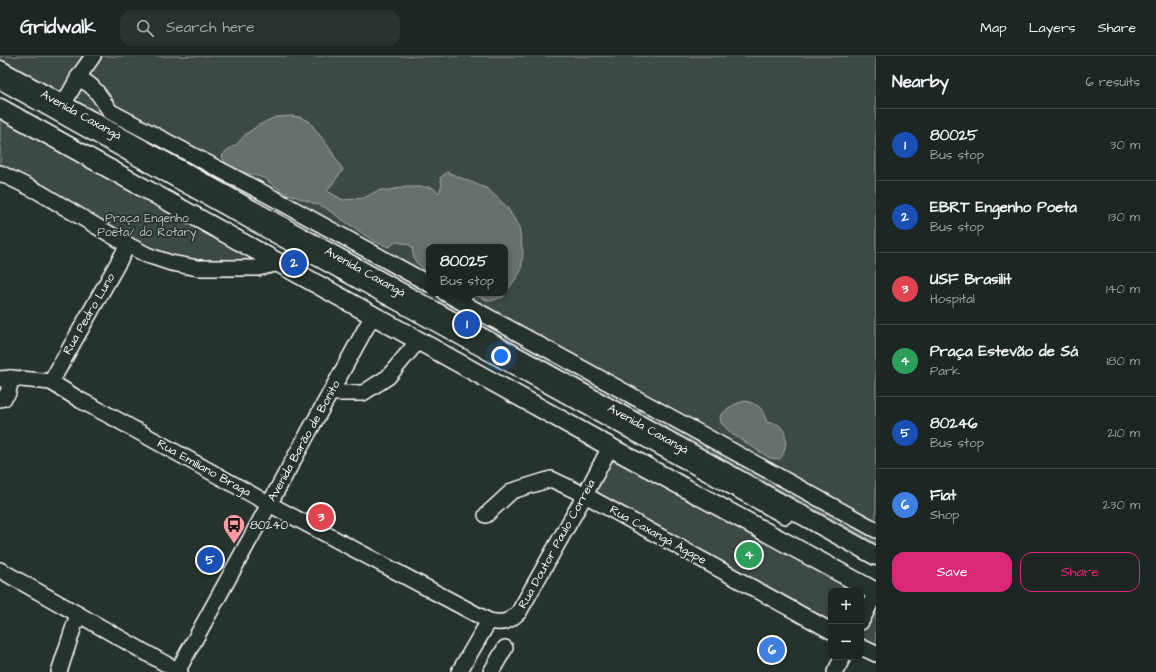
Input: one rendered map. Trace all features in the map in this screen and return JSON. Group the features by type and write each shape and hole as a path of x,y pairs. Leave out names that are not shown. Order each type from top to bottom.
{"main road":[{"name":"Avenida Caxangá","path":"0,70 876,556"},
{"path":"0,108 610,447 876,592"}],"street":[{"path":"63,105 78,77 93,56"},
{"path":"78,77 94,88 102,98 107,108 112,112 277,200 426,282"},
{"path":"0,81 527,374 876,565"},
{"path":"0,100 876,585"},
{"path":"0,173 39,192 147,255 172,263 198,268 258,268 280,263"},
{"name":"Rua Pedro Luno","path":"50,382 128,245"},
{"path":"450,296 876,530"},
{"name":"Avenida Barão de Bonito","path":"178,672 268,504 292,465 373,315"},
{"path":"331,393 363,392 388,376 419,340"},
{"path":"0,399 4,398 8,393 6,379"},
{"name":"Rua Emiliano Braga","path":"6,379 50,382 268,504 489,621"},
{"name":"Rua Doutor Paulo Correia","path":"489,621 499,623 505,622 510,620 519,612 585,495 610,447"},
{"name":"Rua Caxangá Ágape","path":"486,515 512,491 551,479 585,495 828,629"},
{"path":"0,570 178,672"},
{"path":"864,616 876,592"},
{"path":"59,672 78,614"},
{"path":"459,672 489,621"},
{"path":"491,672 505,648"},
{"path":"864,648 876,654"},
{"path":"835,672 841,660"}],"green space":[{"path":"0,56 876,56 876,543 427,296 508,296 508,244 426,244 426,296 43,87 0,62"},
{"name":"Praça Engenho Poeta/ do Rotary","path":"0,119 255,261 202,261 179,258 148,248 0,165"},
{"path":"610,462 621,463 848,588 828,588 828,619 593,490"},
{"path":"876,607 876,646 864,640 865,622"}],"shaded area":[{"path":"291,116 309,121 328,146 343,170 327,191 343,200 364,198 381,190 407,187 432,187 439,193 442,184 440,178 447,172 488,189 507,207 519,227 523,253 521,271 508,290 508,244 426,244 426,271 416,263 413,257 412,247 407,244 396,242 389,247 375,242 324,207 283,192 264,178 235,170 227,165 222,157 225,152 237,144 246,134 257,126 275,117"},
{"path":"477,296 504,296 490,301"},
{"path":"746,401 758,406 762,410 767,422 777,424 784,430 786,440 784,451 780,459 770,458 732,434 721,423 720,416 725,411 732,406"}],"place":[{"name":"EBRT Engenho Poeta","path":"294,263"},
{"name":"80025","path":"467,324"},
{"name":"USF Brasilit","path":"321,517"},
{"name":"80240","path":"234,544"},
{"name":"Praça Estevão de Sá","path":"749,555"},
{"name":"80246","path":"210,560"},
{"name":"Fiat","path":"772,650"}]}
